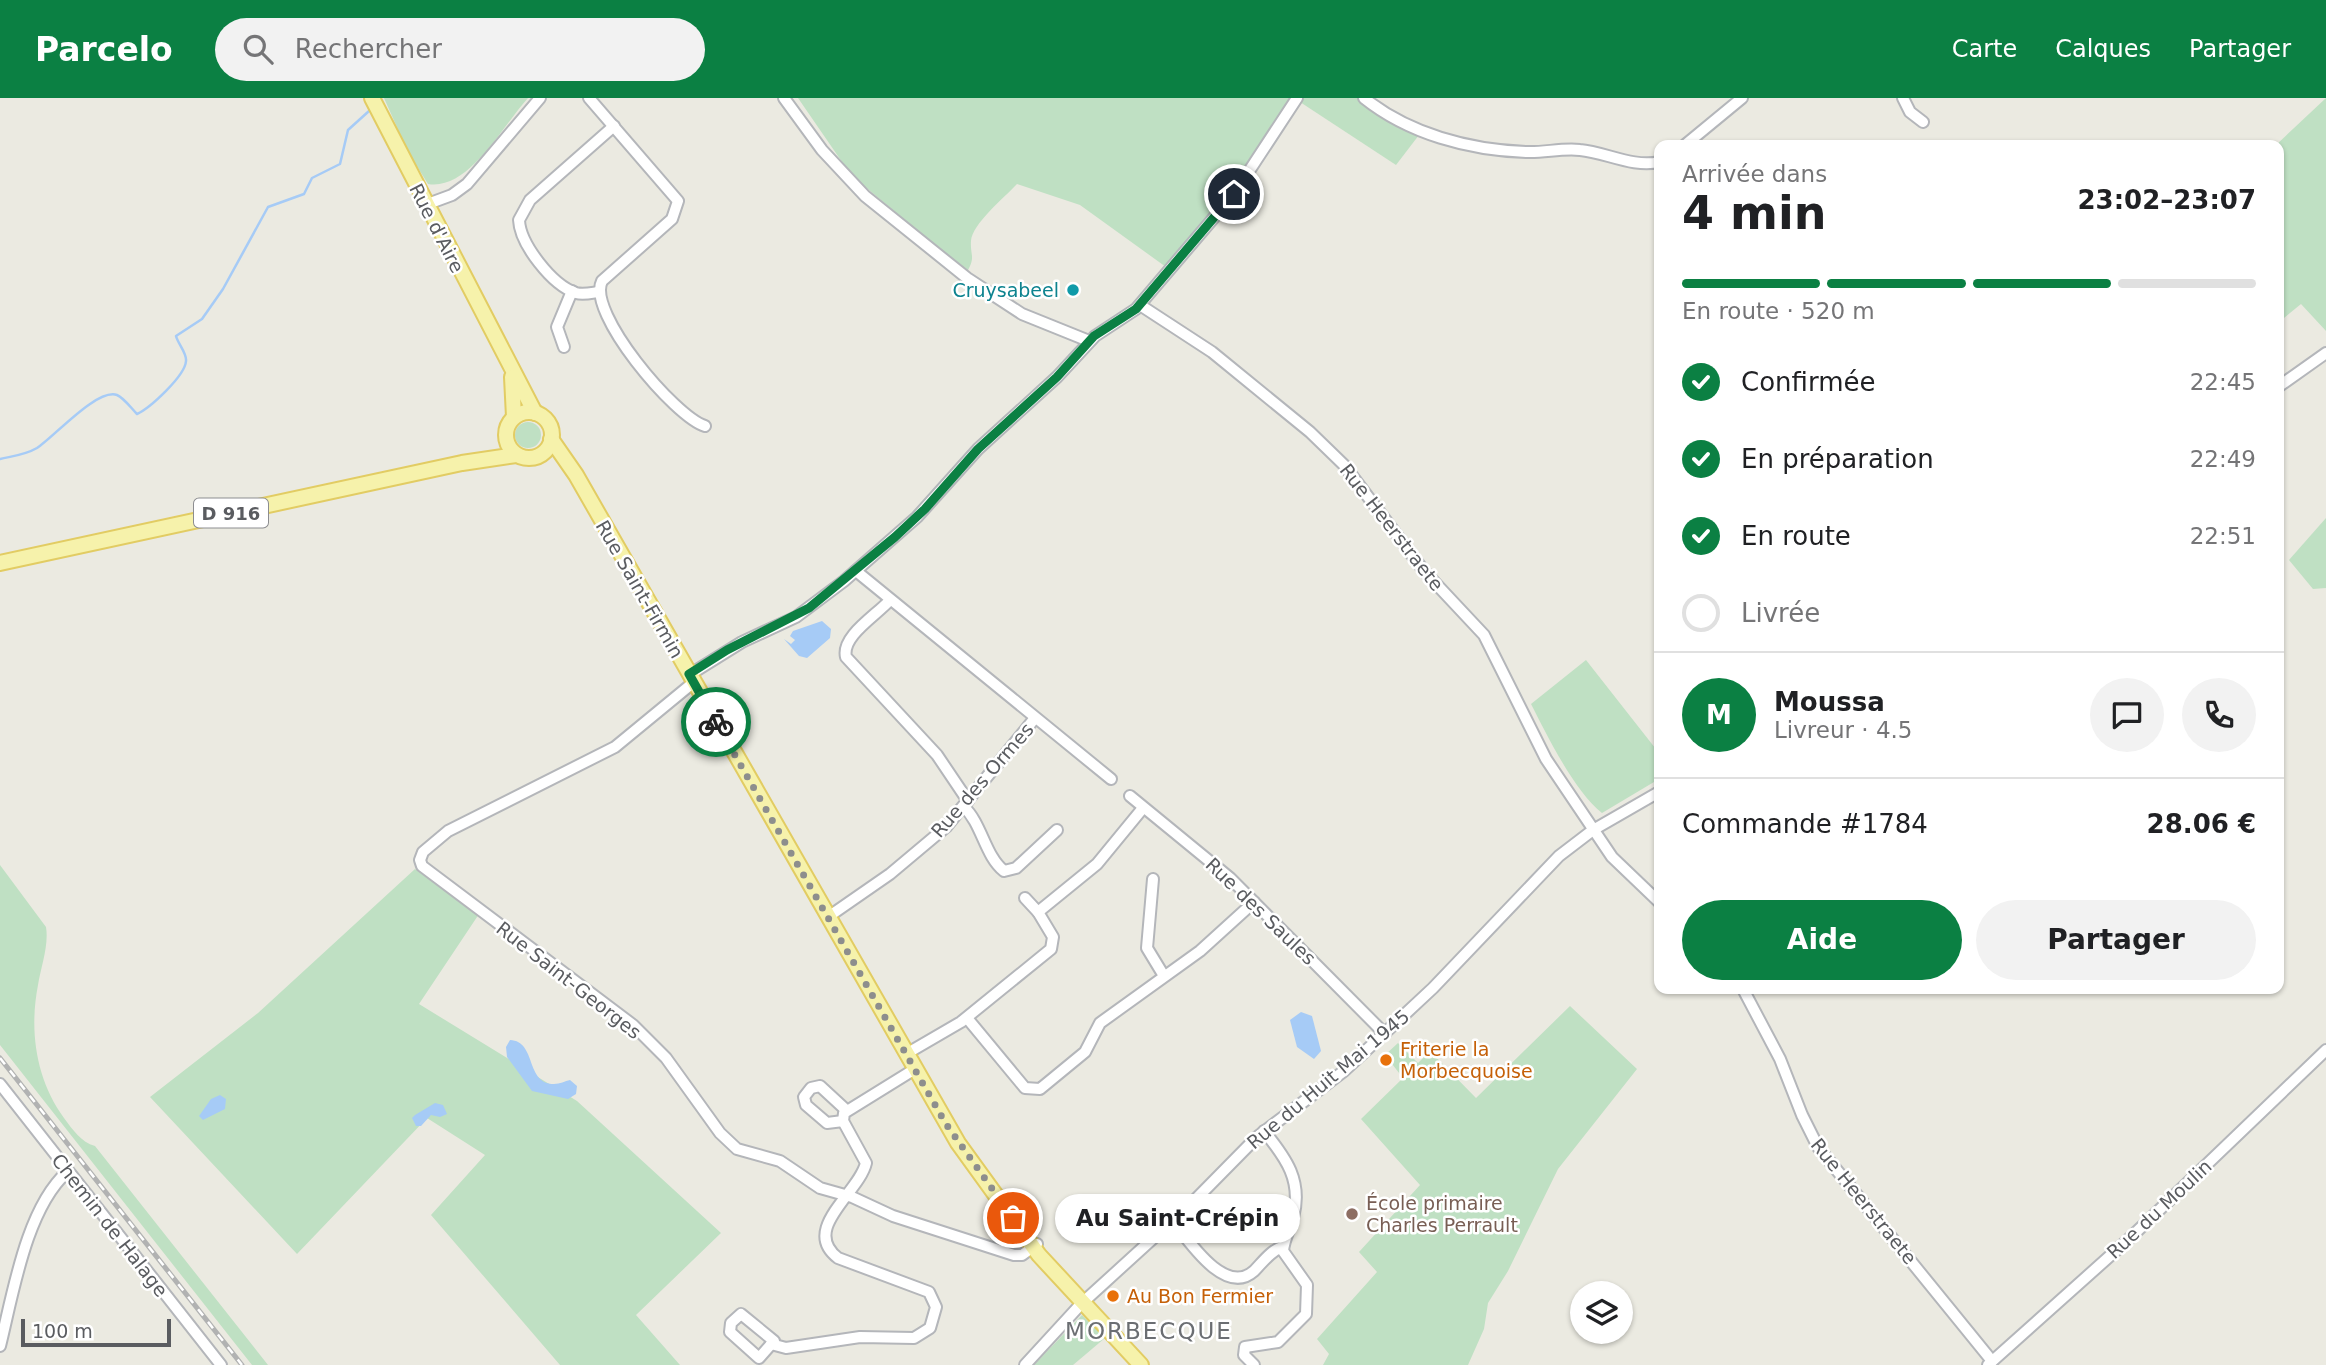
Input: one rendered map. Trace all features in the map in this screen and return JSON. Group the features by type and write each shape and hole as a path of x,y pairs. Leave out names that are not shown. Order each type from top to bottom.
{"main road":[{"name":"Rue d'Aire","path":"372,98 425,205 535,413"},
{"name":"Rue d'Aire","path":"506,356 514,386 514,417"},
{"path":"523,413 535,413 549,424 551,439 546,450 537,456 516,455 508,446 506,434 514,417 523,413"},
{"name":"D 916","path":"462,463 493,447 506,434"},
{"name":"Rue Saint-Firmin","path":"551,439 583,490 958,1143 1021,1228 1086,1300"},
{"name":"D 916","path":"0,563 462,463 516,455"},
{"name":"Rue Saint-Firmin","path":"537,456 556,465 583,490"},
{"path":"1086,1300 1141,1365"},
{"path":"1086,1300 1146,1365"}],"street":[{"path":"425,205 452,195 467,184 540,98"},
{"path":"589,98 675,194 678,208 671,219 602,281 598,292 603,307 630,354 688,418 705,426"},
{"path":"784,98 822,150 865,196 967,278 1022,314 1089,341"},
{"path":"691,678 734,646 796,617 856,570 917,517 978,449 1057,377 1089,341 1140,305 1229,201 1297,98"},
{"path":"1364,98 1406,125 1444,139 1511,151 1577,149 1654,163"},
{"path":"1691,140 1742,98"},
{"path":"1903,98 1910,112 1923,122"},
{"path":"598,292 572,291 538,263 521,229 520,215 530,200 614,126"},
{"path":"564,347 557,327 572,291"},
{"name":"Rue Heerstraete","path":"1140,305 1212,352 1310,432 1344,465 1424,571 1484,635 1537,744 1617,863 1654,897"},
{"path":"2284,383 2326,353"},
{"path":"2315,360 2326,369"},
{"path":"856,570 1111,779"},
{"path":"890,600 849,639 845,650 846,657 937,755 1004,871 1016,868 1057,830"},
{"name":"Rue Saint-Georges","path":"691,678 622,742 457,826 426,848 420,860 428,873 633,1026 666,1058 733,1146 747,1153 780,1161 815,1186 893,1216 1014,1255 1022,1255 1035,1245"},
{"name":"Rue des Ormes","path":"828,917 896,870 940,833 1035,718"},
{"name":"Rue du Huit Mai 1945","path":"1025,1365 1086,1300 1264,1131 1329,1083 1448,974 1550,864 1593,830 1654,795"},
{"name":"Rue des Saules","path":"1130,796 1218,867 1385,1034"},
{"path":"1038,912 1097,864 1143,808"},
{"path":"1153,879 1147,948 1164,976"},
{"path":"906,1054 967,1018 1051,949 1053,937 1038,912 1025,898"},
{"path":"967,1018 1023,1086 1034,1091 1085,1052 1100,1023 1200,951 1254,902"},
{"name":"Rue Heerstraete","path":"1747,994 1780,1059 1818,1147 1990,1364"},
{"name":"Rue du Moulin","path":"1990,1364 2130,1238 2326,1050"},
{"path":"771,1344 786,1348 860,1337 914,1338 930,1328 936,1307 929,1292 849,1263 828,1249 826,1228 866,1163 845,1115 915,1069"},
{"name":"Chemin de Halage","path":"0,1084 221,1365"},
{"path":"1254,1365 1244,1355 1245,1347 1282,1340 1302,1320 1307,1310 1307,1285 1284,1254 1283,1247 1294,1214 1296,1185 1288,1162 1264,1131"},
{"path":"0,1346 19,1273 37,1220 49,1194 67,1172"},
{"path":"1172,1221 1209,1265 1230,1276 1249,1275 1277,1248 1283,1247"}],"green space":[{"path":"384,98 528,98 471,167 443,183 428,184 408,152"},
{"path":"798,98 1292,98 1231,192 1166,267 1080,205 1017,184 990,211 973,234 972,259 967,272 851,175"},
{"path":"1302,98 1358,98 1419,135 1396,165 1300,102"},
{"path":"2326,98 2326,331 2301,304 2284,318 2284,140 2281,140"},
{"path":"528,422 537,426 541,435 537,444 528,448 519,444 515,435 519,426"},
{"path":"2326,518 2326,588 2313,589 2289,560"},
{"path":"1586,660 1654,747 1654,782 1602,813 1571,777 1531,704"},
{"path":"0,865 46,927 46,949 34,1020 41,1071 54,1103 78,1135 95,1146 268,1365 252,1365 0,1045"},
{"path":"415,869 479,914 419,1004 577,1101 721,1233 636,1315 680,1365 560,1365 431,1215 485,1155 427,1118 297,1254 150,1097 258,1013"},
{"path":"1570,1006 1637,1069 1558,1169 1508,1271 1488,1303 1484,1329 1468,1365 1323,1365 1329,1354 1317,1339 1377,1272 1359,1252 1420,1185 1361,1119 1403,1078 1385,1055 1398,1043 1418,1063 1430,1051 1476,1098"},
{"path":"1082,1315 1105,1338 1073,1365 1034,1365"}],"water":[{"path":"822,621 831,629 830,638 807,658 799,656 784,639 791,644 795,640 790,636 793,631"},
{"path":"1301,1012 1312,1016 1321,1051 1314,1059 1297,1047 1290,1020"},
{"path":"510,1040 524,1047 534,1070 545,1082 558,1084 570,1080 577,1086 576,1094 568,1099 532,1091 507,1057 506,1047"},
{"path":"220,1095 226,1099 225,1109 203,1120 199,1116 211,1099"},
{"path":"435,1103 443,1105 447,1114 440,1117 431,1115 421,1126 416,1126 412,1118"}],"waterway":[{"path":"0,459 37,448 98,399 109,395 120,396 137,414 158,399 180,375 186,361 176,336 202,319 223,289 268,207 304,194 312,178 340,164 348,130 369,111"}],"railway":[{"path":"0,1058 242,1365"}],"way so far":[{"path":"716,722 946,1124 1013,1218"}],"place":[{"name":"Cruysabeel","path":"1073,290"},
{"name":"Friterie la Morbecquoise","path":"1386,1060"},
{"name":"École primaire Charles Perrault","path":"1352,1214"},
{"name":"Au Saint-Crépin","path":"1013,1218"},
{"name":"Au Bon Fermier","path":"1113,1296"}],"district":[{"name":"MORBECQUE","path":"1149,1331"}],"route":[{"path":"716,722 689,674 727,650 789,621 809,608 911,523 978,449 1043,391 1094,336 1136,309 1234,194"}]}
